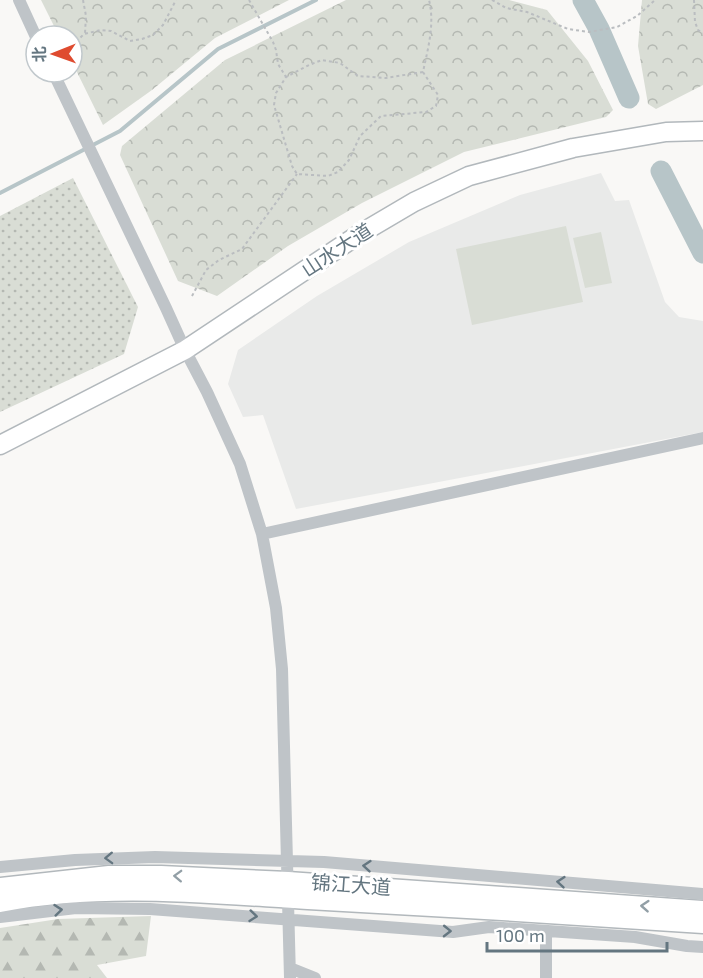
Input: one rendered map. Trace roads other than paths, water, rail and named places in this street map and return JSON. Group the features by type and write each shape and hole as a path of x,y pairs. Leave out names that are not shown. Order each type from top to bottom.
{"street":[{"path":"19,0 30,24"},
{"path":"59,84 240,464 262,534 276,608 282,669 290,973 315,978"},
{"name":"山水大道","path":"0,445 184,350 358,235 414,202 469,176 573,148 666,132 703,130"},
{"path":"262,534 703,438"},
{"path":"0,867 75,860 154,857 287,861 335,863 703,894"},
{"name":"锦江大道","path":"0,887 109,875 161,875 288,890 703,924"},
{"name":"锦江大道","path":"0,903 76,892 288,890 703,910"},
{"path":"0,917 76,908 150,909 453,932 489,927 635,937 703,947"},
{"path":"546,931 546,978"}],"waterway":[{"path":"0,193 120,131 218,49 316,0"},
{"path":"583,0 599,29 629,98"},
{"path":"661,171 703,253"}]}
